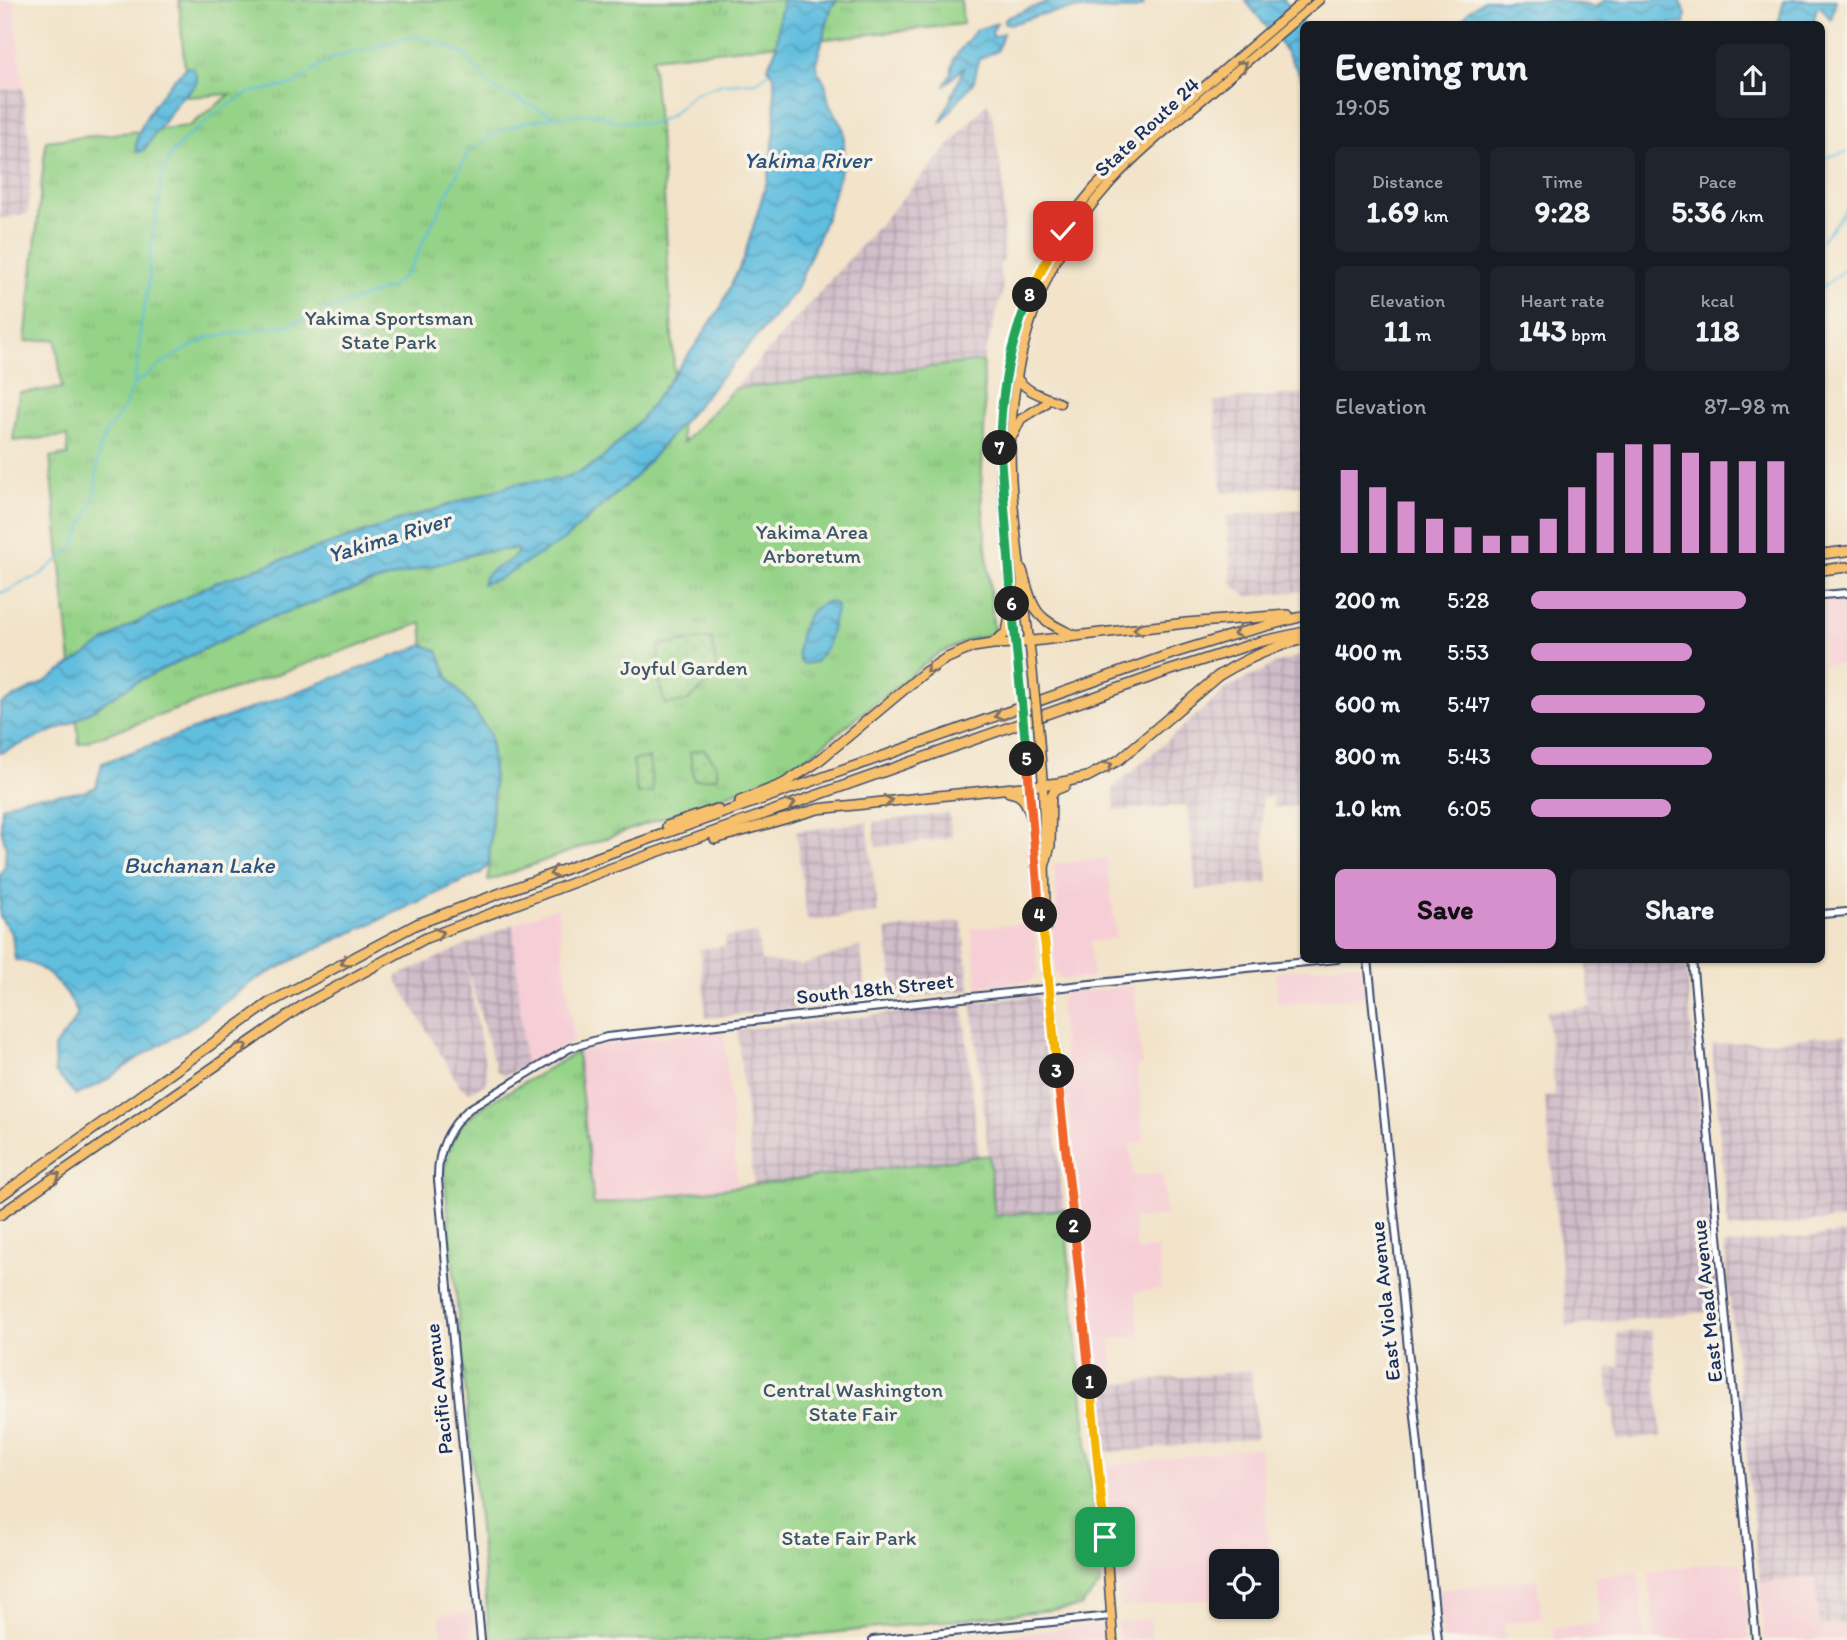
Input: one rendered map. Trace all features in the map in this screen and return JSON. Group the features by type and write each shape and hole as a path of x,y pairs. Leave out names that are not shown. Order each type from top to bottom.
{"highway":[{"path":"1825,554 1847,551"},
{"path":"1825,570 1847,567"},
{"path":"1022,569 1032,605 1042,619 1078,636"},
{"path":"993,644 1007,632 1012,604"},
{"path":"590,859 636,838 783,784 816,763 935,665 964,650 993,644 1186,623 1300,615"},
{"path":"0,1196 269,1003 417,924 590,859 1174,653 1300,616"},
{"path":"0,1215 305,1004 426,938 1176,668 1259,642 1300,633"},
{"path":"1045,864 1050,846 1051,796 1055,790 1119,760 1217,676 1278,646 1300,640"},
{"path":"609,870 818,809 1044,785 1087,777"},
{"path":"1001,789 1017,793 1025,800 1032,819"}],"main road":[{"name":"State Route 24","path":"1045,943 1044,785 1031,641 1013,503 1011,439 1016,377 1036,304 1068,240 1111,183 1169,122 1305,0"},
{"name":"State Route 24","path":"1045,943 1039,910 1001,478 1000,442 1006,377 1025,309 1049,255 1077,209 1110,170 1319,0"},
{"path":"1016,377 1034,395 1060,402"},
{"path":"1011,439 1021,419 1045,404"},
{"path":"1045,943 1106,1543 1113,1640"}],"street":[{"path":"1825,595 1847,593"},
{"path":"1825,914 1847,912"},
{"name":"South 18th Street","path":"447,1136 457,1120 476,1104 570,1048 600,1038 1300,963"},
{"name":"East Viola Avenue","path":"1368,963 1438,1640"},
{"name":"East Mead Avenue","path":"1692,963 1756,1640"},
{"name":"Pacific Avenue","path":"447,1136 440,1156 438,1180 481,1640"},
{"path":"873,1640 1111,1616"}],"shaded area":[{"path":"0,0 14,0 23,88 0,90"},
{"path":"23,88 32,161 28,214 0,218 0,90"},
{"path":"987,103 991,110 1003,181 1003,262 1000,263 1000,274 1003,290 983,361 734,389"},
{"path":"1300,393 1300,485 1222,493 1214,401"},
{"path":"1300,509 1300,591 1247,596 1232,585 1226,516"},
{"path":"1847,600 1847,696 1843,663 1825,665 1825,603"},
{"path":"1300,656 1300,805 1274,808 1273,796 1261,798 1268,883 1196,890 1187,805 1115,811 1113,788 1226,689 1281,661"},
{"path":"949,813 952,838 876,847 874,822"},
{"path":"867,822 878,913 807,921 796,831"},
{"path":"1107,858 1116,938 1090,942 1093,977 1065,980 1056,973 1049,909 1058,907 1054,864"},
{"path":"557,907 574,1040 525,1066 513,924"},
{"path":"962,921 970,990 895,1000 886,930"},
{"path":"1033,922 1038,970 1035,977 1031,981 978,987 971,929"},
{"path":"513,924 525,1066 508,1075 496,1070 465,960 488,1079 487,1083 470,1092 461,1088 395,977"},
{"path":"757,933 761,961 803,965 860,946 867,1001 706,1018 700,949 725,946 725,937"},
{"path":"1358,963 1361,966 1365,996 1278,1004 1275,972"},
{"path":"1586,963 1685,963 1719,1311 1567,1326 1545,1097 1555,1096 1547,1011 1591,1007"},
{"path":"1134,986 1142,1065 1137,1066 1144,1142 1130,1144 1133,1176 1163,1174 1166,1216 1134,1219 1137,1250 1158,1248 1162,1289 1135,1292 1140,1336 1110,1339 1114,1375 1094,1375 1060,1005 1063,995 1068,993"},
{"path":"1036,995 1042,1007 1064,1209 995,1216 972,1003"},
{"path":"963,1006 979,1156 754,1185 737,1030"},
{"path":"719,1031 724,1033 738,1187 593,1205 577,1052 610,1043"},
{"path":"1847,1034 1847,1219 1728,1229 1712,1045"},
{"path":"1847,1233 1847,1623 1820,1626 1815,1577 1760,1583 1724,1245"},
{"path":"1652,1330 1661,1437 1617,1440 1614,1407 1610,1407 1607,1368 1620,1367 1617,1333"},
{"path":"1251,1370 1257,1438 1103,1453 1096,1386"},
{"path":"1260,1447 1269,1549 1209,1549 1209,1599 1121,1607 1106,1470 1108,1466"},
{"path":"1736,1561 1742,1566 1749,1640 1654,1640 1650,1571"},
{"path":"1638,1572 1645,1640 1554,1640 1553,1628 1599,1623 1595,1576"},
{"path":"1816,1577 1820,1626 1847,1623 1847,1640 1764,1640 1760,1583"},
{"path":"1537,1579 1542,1619 1504,1623 1506,1640 1443,1640 1437,1590"},
{"path":"471,1612 473,1640 442,1640 440,1615"},
{"path":"1150,1619 1152,1640 1119,1640 1117,1622"},
{"path":"1103,1624 1105,1640 1012,1640 1011,1635"}],"green space":[{"name":"Yakima Sportsman State Park","path":"179,0 961,0 963,24 652,58 663,177 674,370 683,443 734,389 983,361 985,414 981,488 994,634 968,640 936,655 811,754 778,776 488,881 494,784 490,734 449,679 438,651 424,645 422,623 79,744 50,457 68,455 67,436 13,441 19,393 62,388 56,339 25,342 46,141 189,126 231,94 187,97"},
{"name":"Joyful Garden","path":"712,638 717,676 686,702 665,704 658,676 659,645"},
{"path":"704,749 717,765 717,777 694,780 690,752"},
{"path":"649,758 653,792 637,794 633,760"},
{"name":"Central Washington State Fair","path":"577,1052 594,1205 989,1155 995,1216 1064,1209 1101,1584 1080,1607 762,1640 490,1640 444,1172 451,1144 463,1123 485,1105"}],"water":[{"name":"Yakima River","path":"783,0 837,0 832,6 816,63 825,83 829,104 844,130 842,166 827,216 796,291 636,476 564,540 498,579 482,584 488,573 514,557 518,552 515,549 481,552 371,583 264,620 134,683 70,724 0,753 0,704 43,683 125,628 214,583 514,484 560,479 600,461 640,420 694,347 721,307 744,257 768,178 775,130 774,76 768,68 775,50"},
{"path":"1051,0 1141,0 1144,6 1131,10 1074,9 1039,15 1012,24 1004,23 1006,18"},
{"path":"1245,0 1284,0 1301,21 1300,75 1286,51"},
{"path":"1484,0 1558,0 1595,7 1605,0 1679,0 1686,14 1685,21 1462,21 1469,11"},
{"path":"1784,0 1836,0 1831,20 1821,7 1817,7 1814,21 1779,21"},
{"path":"997,23 992,32 993,37 1003,33 998,50 979,59 974,81 940,124 965,66 944,86 951,74 954,58 976,30"},
{"path":"188,67 194,68 197,81 194,86 180,99 143,151 137,152 137,142 146,118 162,93"},
{"path":"826,602 837,606 827,646 815,662 803,664 798,653 802,630 811,612"},
{"name":"Buchanan Lake","path":"424,645 438,651 449,679 490,734 494,784 489,864 481,873 253,981 196,1024 102,1083 76,1095 55,1072 54,1047 78,1014 67,995 45,971 15,960 12,934 0,917 0,876 5,866 6,848 1,829 2,807 23,798 83,792 96,787 102,763"}],"waterway":[{"path":"134,383 163,172 171,155 188,136 218,112 248,93 295,84 327,60 415,36 443,44 466,56 490,87 553,115"},
{"path":"0,593 37,577 73,548 94,500 99,450 106,433 122,412 134,384 175,355 210,337 288,325 391,287 408,272 468,152 501,130 555,117 594,113 614,121 652,124 670,116 693,94 723,84 756,82 770,73"},
{"path":"1825,157 1847,152"},
{"path":"1825,236 1847,209"},
{"path":"1825,285 1847,267"}],"route":[{"path":"1063,231 1025,309 1013,347 1002,408 1000,460 1039,910 1045,943 1105,1537"}],"park label":[{"name":"Yakima Area Arboretum","path":"812,544"},
{"name":"State Fair Park","path":"849,1538"}]}
